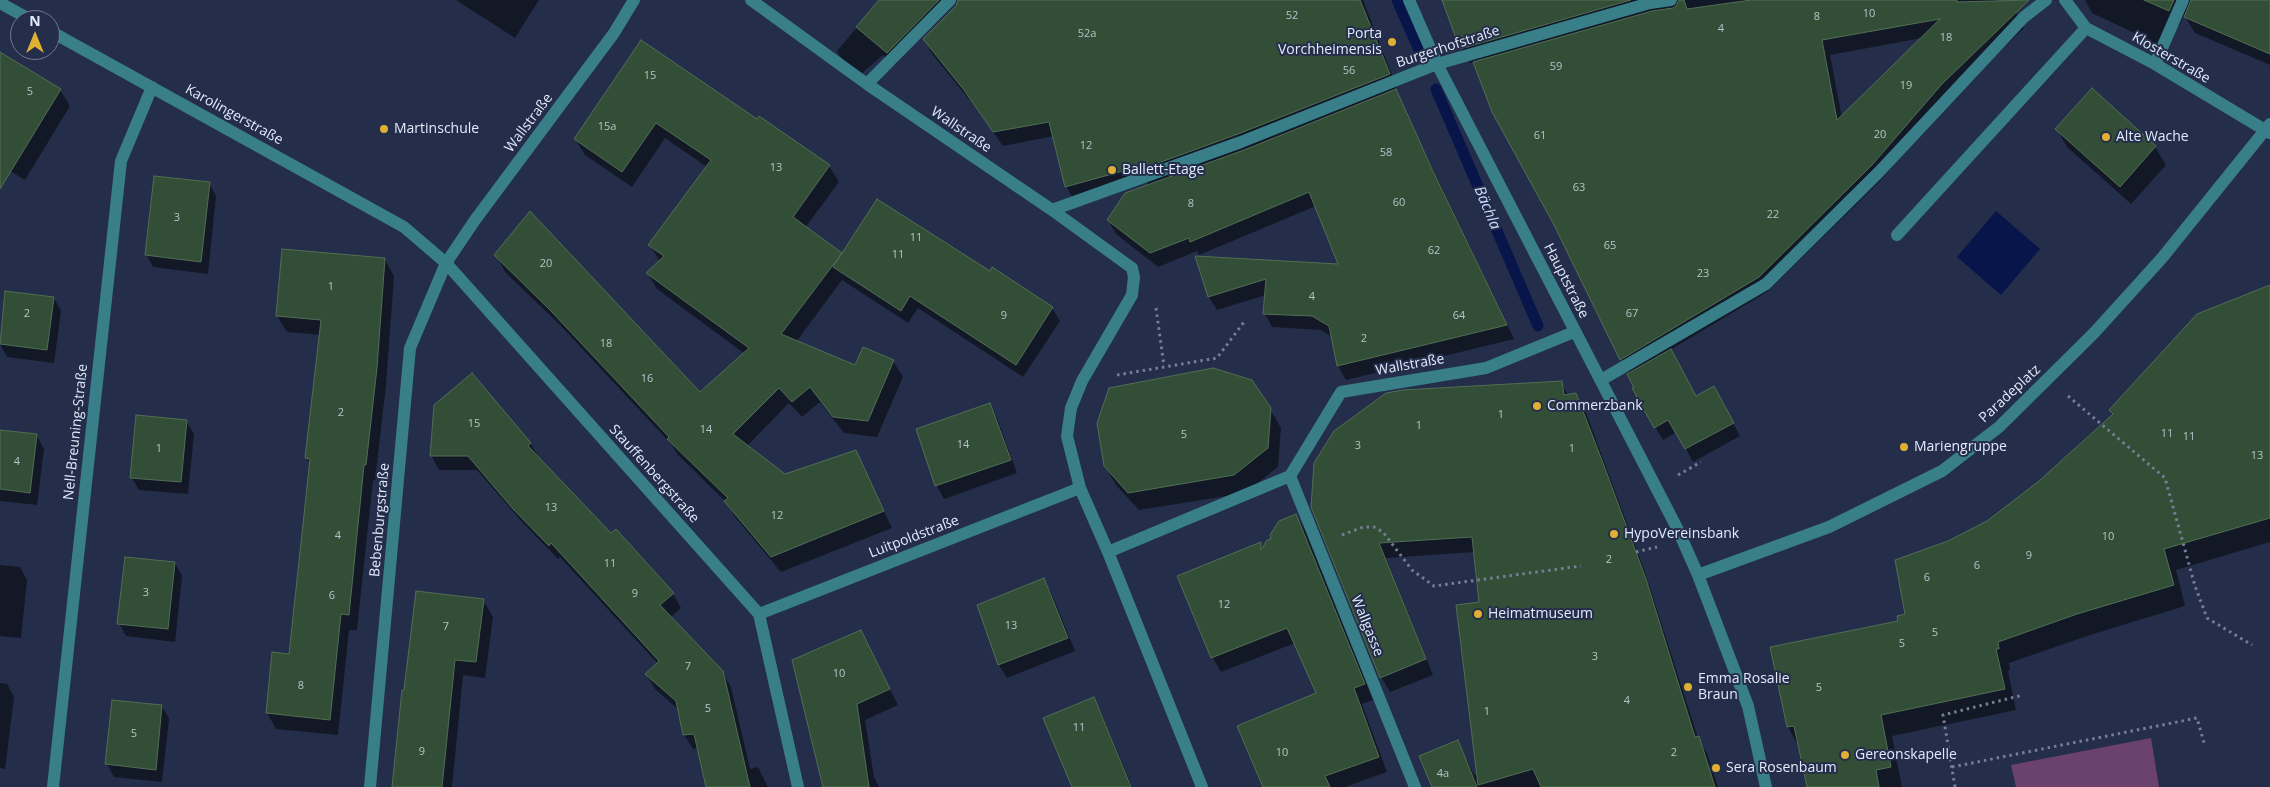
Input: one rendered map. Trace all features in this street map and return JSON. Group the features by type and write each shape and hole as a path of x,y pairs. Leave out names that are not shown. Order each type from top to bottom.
{"street":[{"name":"Wallstraße","path":"446,264 475,220 614,33 634,0"},
{"name":"Wallstraße","path":"751,0 867,84 1052,210 1132,268 1134,276 1132,295 1082,381"},
{"path":"867,84 950,0"},
{"name":"Hauptstraße","path":"1409,0 1437,64 1574,332 1656,486 1698,575 1748,706 1766,787"},
{"name":"Burgerhofstraße","path":"1052,210 1241,142 1437,64 1650,3 1672,0"},
{"path":"1601,380 1766,284 1879,172 2024,18 2046,0"},
{"name":"Klosterstraße","path":"2065,0 2086,28 2155,64 2269,129"},
{"path":"2155,64 2183,0"},
{"path":"0,3 13,10"},
{"path":"1897,235 2086,28"},
{"name":"Karolingerstraße","path":"60,36 404,227"},
{"name":"Nell-Breuning-Straße","path":"53,787 121,161 152,87"},
{"name":"Paradeplatz","path":"1698,575 1829,528 1942,471 2000,427 2048,380 2162,258 2269,129"},
{"name":"Stauffenbergstraße","path":"404,227 446,264 759,614 798,787"},
{"name":"Bebenburgstraße","path":"370,787 410,348 446,264"},
{"name":"Wallstraße","path":"1290,476 1341,392 1486,368 1574,332"},
{"path":"1082,381 1071,408 1067,436 1080,488 1108,552 1202,787"},
{"path":"1108,552 1290,476"},
{"name":"Wallgasse","path":"1290,476 1415,787"},
{"name":"Luitpoldstraße","path":"759,614 1080,488"}],"path":[{"path":"1155,301 1164,366"},
{"path":"1082,381 1217,358 1244,322"},
{"path":"2048,380 2165,478 2195,586 2207,618 2252,645"},
{"path":"1318,542 1363,528 1374,527 1383,532 1412,570 1434,586 1581,566"},
{"path":"1955,787 1943,715 2022,695"},
{"path":"1952,767 2197,718 2204,743"}],"shaded area":[{"path":"1996,211 2040,249 2001,295 1957,257"},
{"path":"2151,738 2159,787 2016,787 2011,765"}],"building":[{"path":"879,0 939,0 887,53 856,27"},
{"path":"958,0 1360,0 1390,74 1238,134 1139,170 1141,166 1065,187 1049,122 993,132 964,90 923,39 956,6"},
{"path":"1442,0 1631,0 1460,49"},
{"path":"1679,0 1684,0 1687,9 1751,0 1957,0 1957,2 2029,0 1942,84 1872,165 1759,277 1620,360 1554,225 1492,112 1473,62 1652,11 1676,6","holes":["1940,19 1837,120 1822,40"]},
{"path":"2144,0 2174,0 2169,11"},
{"path":"2191,0 2270,0 2270,54 2184,17"},
{"path":"641,40 757,119 759,116 830,165 793,217 842,253 781,334 855,365 863,347 894,360 868,421 833,417 810,387 792,402 779,388 733,434 785,474 856,450 884,511 771,557 724,501 728,498 667,439 669,437 551,311 494,255 530,211 700,392 749,348 646,273 664,256 648,245 711,160 656,123 622,172 574,139"},
{"path":"0,52 10,58 10,60 13,60 61,89 0,189"},
{"name":"Alte Wache","path":"2092,88 2156,146 2120,187 2055,129"},
{"path":"1396,89 1507,325 1337,366 1329,326 1312,316 1263,314 1266,279 1208,297 1195,256 1338,264 1309,192 1190,242 1189,238 1150,253 1107,220 1125,193 1244,150"},
{"path":"154,176 210,182 201,262 145,255"},
{"path":"877,199 990,271 992,267 1053,307 1016,365 910,296 901,311 833,267"},
{"path":"282,249 385,258 377,368 366,465 364,465 349,615 341,614 330,720 266,713 272,652 289,654 310,459 305,458 321,320 276,316"},
{"path":"2270,285 2270,518 2164,549 2174,585 2077,614 1998,642 1999,649 1996,649 2005,689 1881,715 1891,767 1876,770 1879,787 1807,787 1794,726 1787,727 1770,647 1898,621 1897,616 1905,614 1895,560 1948,541 1987,521 2039,481 2113,414 2109,410 2197,314"},
{"path":"5,291 54,297 47,350 0,344"},
{"path":"1671,349 1696,396 1714,386 1734,423 1685,449 1668,420 1654,428 1632,388 1634,388 1627,374"},
{"path":"1213,368 1252,380 1271,408 1268,448 1234,475 1128,493 1104,466 1097,423 1109,388"},
{"path":"472,373 531,443 528,446 611,533 616,529 674,593 660,605 723,671 750,787 706,787 694,734 683,735 676,701 645,674 659,661 551,543 549,546 513,509 468,456 430,456 434,405"},
{"path":"1562,381 1564,395 1576,393 1603,463 1646,579 1695,737 1699,736 1715,787 1541,787 1533,769 1478,785 1456,605 1479,602 1472,537 1379,543 1426,659 1380,678 1311,507 1314,463 1334,431 1386,393 1403,390"},
{"path":"990,403 1011,460 935,486 916,429"},
{"path":"136,415 187,420 181,482 130,478"},
{"path":"0,430 37,434 30,493 0,489"},
{"path":"1296,514 1365,684 1354,688 1379,757 1325,776 1330,787 1263,787 1237,726 1316,693 1287,628 1211,658 1177,576 1261,542 1261,550 1267,540 1271,539 1270,535 1279,521"},
{"path":"125,557 175,562 168,629 117,624"},
{"path":"1044,578 1068,638 998,665 977,605"},
{"path":"416,591 484,599 476,662 455,660 442,787 392,787 402,690 404,690"},
{"path":"861,630 890,689 857,704 869,787 823,787 792,660"},
{"path":"1094,697 1131,787 1072,787 1043,718"},
{"path":"112,700 162,705 156,770 105,764"},
{"path":"1458,740 1477,787 1432,787 1419,756"}],"waterway":[{"name":"Bächla","path":"1397,0 1420,52"},
{"name":"Bächla","path":"1436,89 1538,326"}],"place":[{"name":"Porta Vorchheimensis","path":"1392,42"},
{"name":"Martinschule","path":"384,129"},
{"name":"Alte Wache","path":"2106,137"},
{"name":"Ballett-Etage","path":"1112,170"},
{"name":"Commerzbank","path":"1537,406"},
{"name":"Mariengruppe","path":"1904,447"},
{"name":"HypoVereinsbank","path":"1614,534"},
{"name":"Heimatmuseum","path":"1478,614"},
{"name":"Emma Rosalie Braun","path":"1688,687"},
{"name":"Gereonskapelle","path":"1845,755"},
{"name":"Sera Rosenbaum","path":"1716,768"}]}
